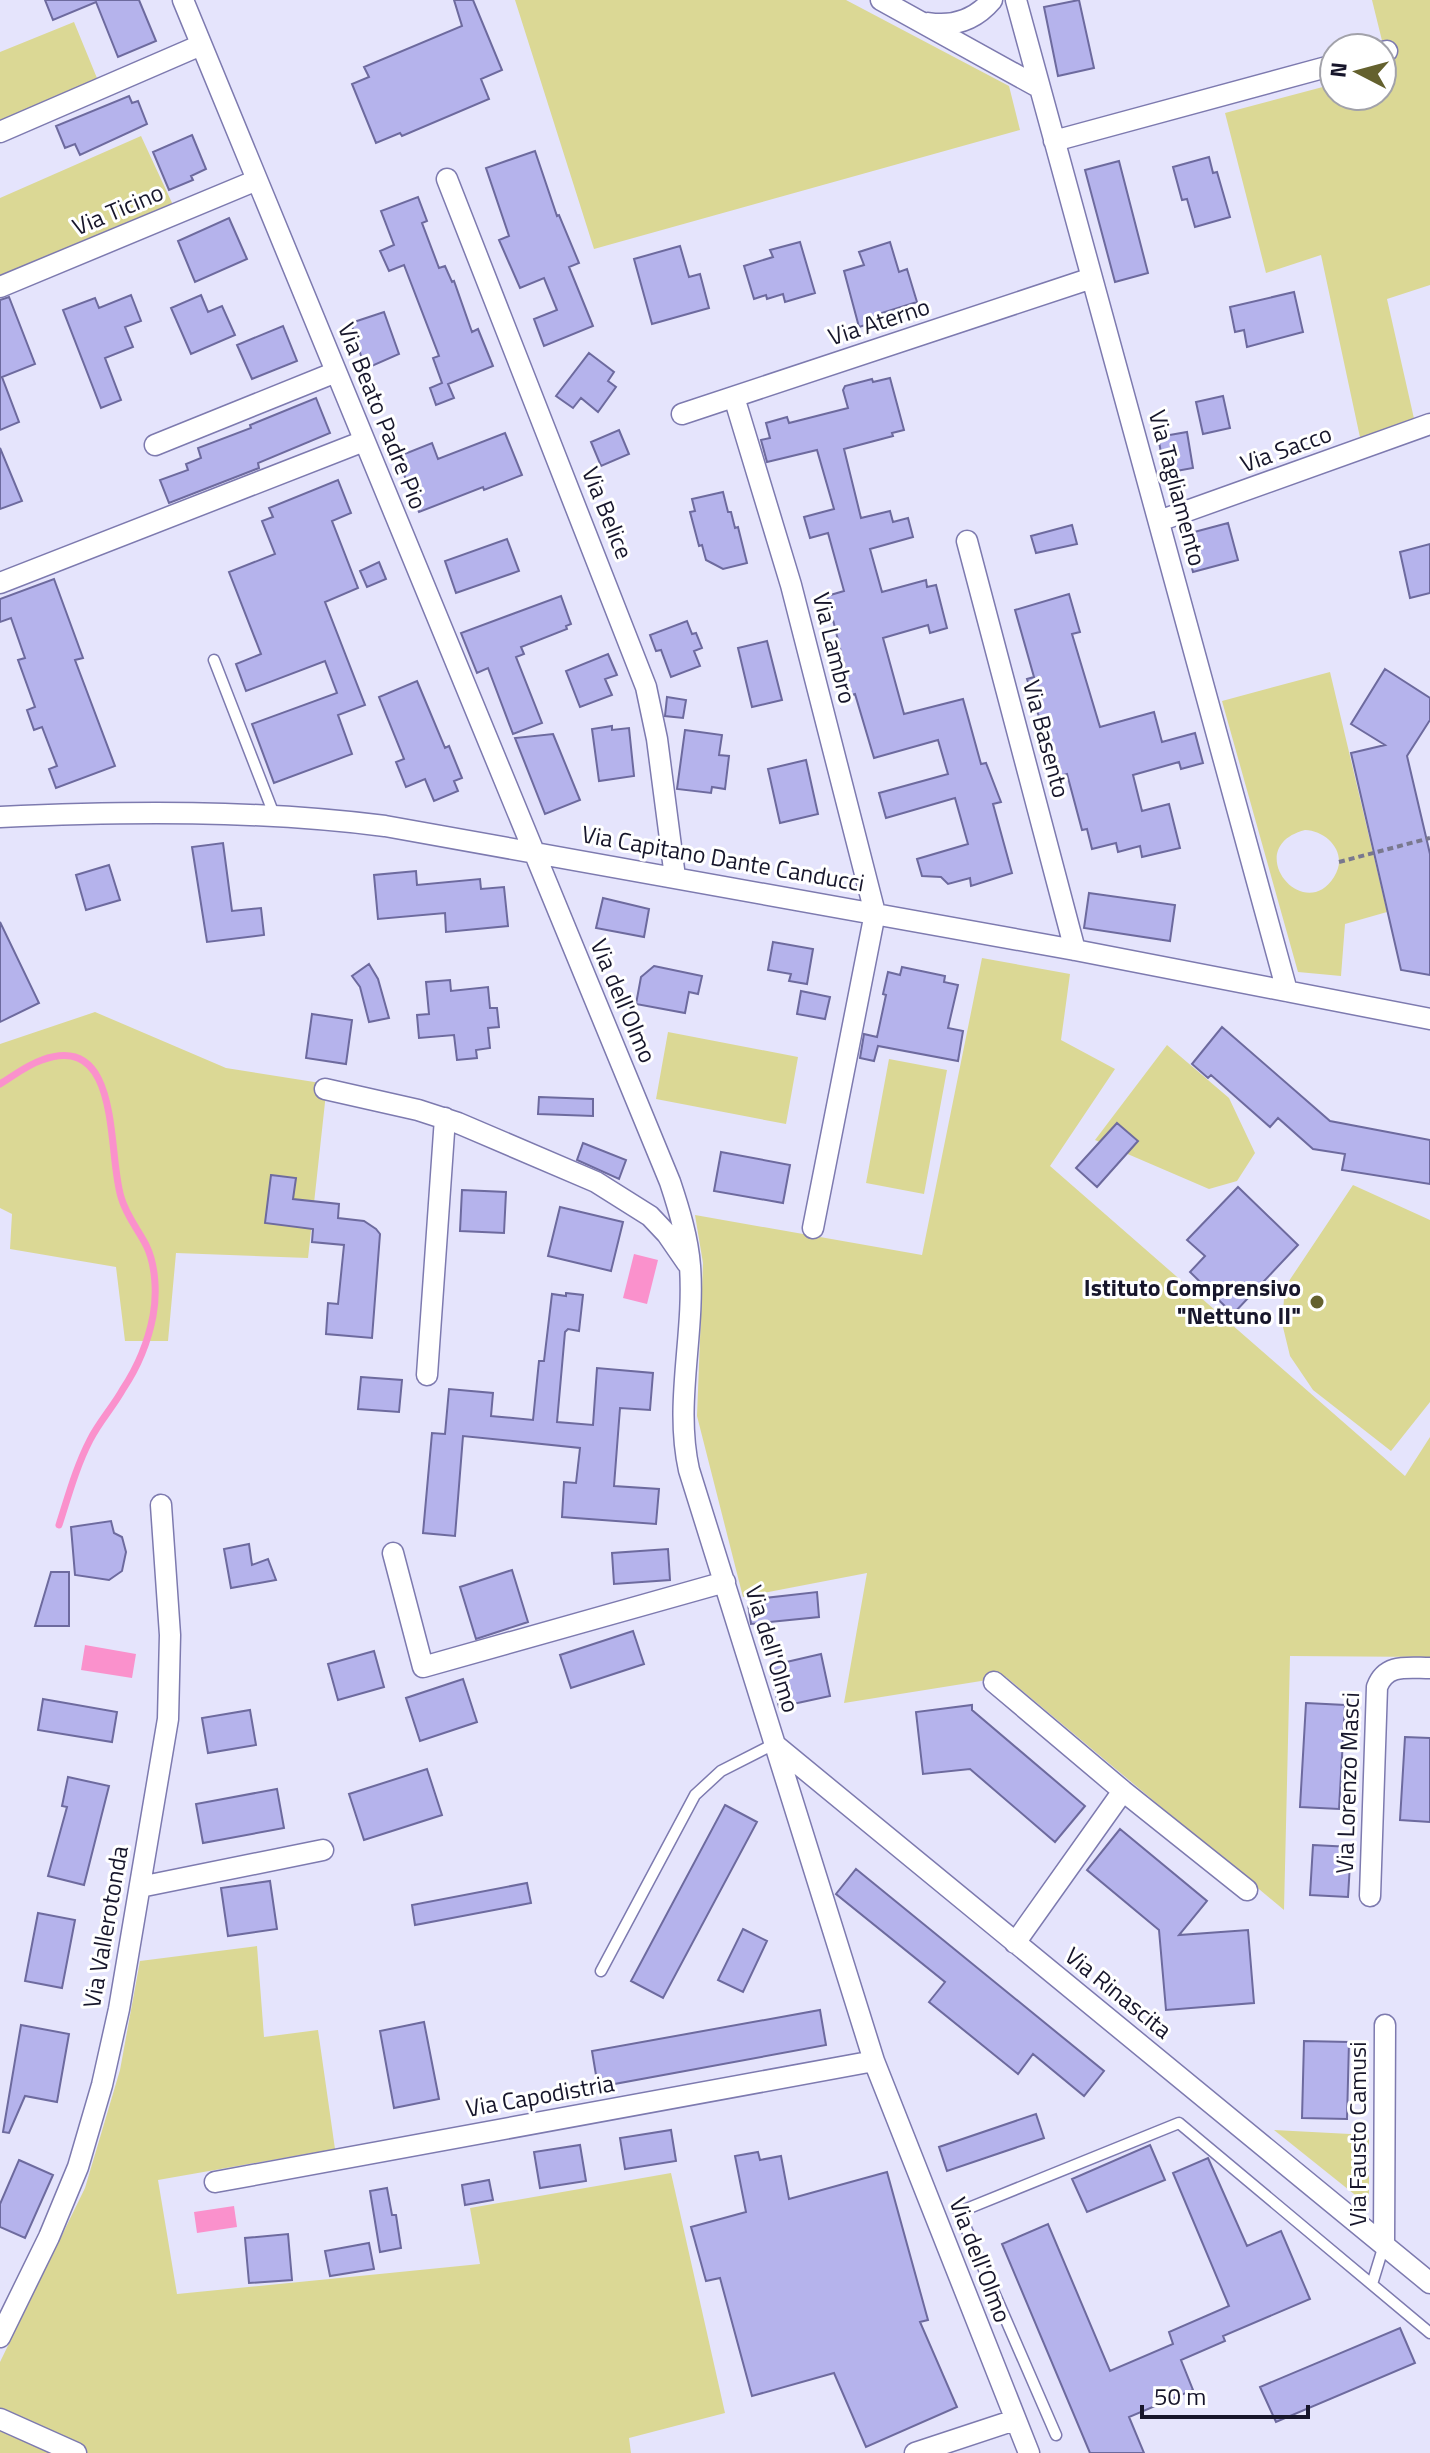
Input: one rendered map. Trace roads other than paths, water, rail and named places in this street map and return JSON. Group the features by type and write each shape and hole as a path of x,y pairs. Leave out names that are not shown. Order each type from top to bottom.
{"street":[{"name":"Via Beato Padre Pio","path":"183,0 532,852"},
{"path":"881,0 1040,88"},
{"path":"920,21 944,24 966,20 992,0"},
{"name":"Via Tagliamento","path":"1016,0 1287,991"},
{"path":"0,132 201,45"},
{"path":"1054,141 1318,69"},
{"name":"Via Belice","path":"447,179 646,687 657,739 675,877"},
{"name":"Via Ticino","path":"0,287 257,180"},
{"name":"Via Aterno","path":"682,414 1092,278"},
{"path":"155,445 336,372"},
{"name":"Via Lambro","path":"734,397 791,585 875,913"},
{"name":"Via Sacco","path":"1159,521 1430,424"},
{"path":"0,583 364,441"},
{"name":"Via Basento","path":"967,541 1075,950"},
{"name":"Via Capitano Dante Canducci","path":"0,817 275,817 400,828 1075,950 1430,1019"},
{"name":"Via dell'Olmo","path":"532,852 670,1182 684,1230 690,1266 683,1416 686,1455 874,2061 1029,2453"},
{"path":"813,1228 875,913"},
{"path":"325,1089 445,1118 611,1189 659,1225 690,1266"},
{"path":"427,1375 445,1118"},
{"name":"Via Vallerotonda","path":"0,2337 61,2210 88,2138 113,2037 163,1754 170,1687 170,1622 161,1505"},
{"path":"393,1553 423,1667 725,1582"},
{"name":"Via Lorenzo Masci","path":"1370,1896 1377,1687 1390,1670 1430,1668"},
{"path":"994,1682 1247,1890"},
{"name":"Via Rinascita","path":"774,1744 1430,2283"},
{"path":"1015,1943 1123,1791"},
{"path":"140,1887 323,1850"},
{"name":"Via Fausto Camusi","path":"1384,2245 1385,2025"},
{"name":"Via Capodistria","path":"215,2182 874,2061"},
{"path":"0,2419 76,2453"},
{"path":"915,2453 1015,2420"}],"lane":[{"path":"214,660 275,817"},
{"path":"601,1971 695,1795 721,1771 774,1744"},
{"path":"1056,2435 959,2212 1179,2123 1430,2333"},
{"path":"1372,2284 1384,2245"}],"waterway":[{"path":"0,1084 42,1060 68,1056 86,1063 98,1079 106,1101 121,1197 146,1245 154,1271 154,1308 145,1345 128,1381 85,1450 59,1525"}],"place":[{"name":"Istituto Comprensivo \"Nettuno II\"","path":"1317,1302"}]}
